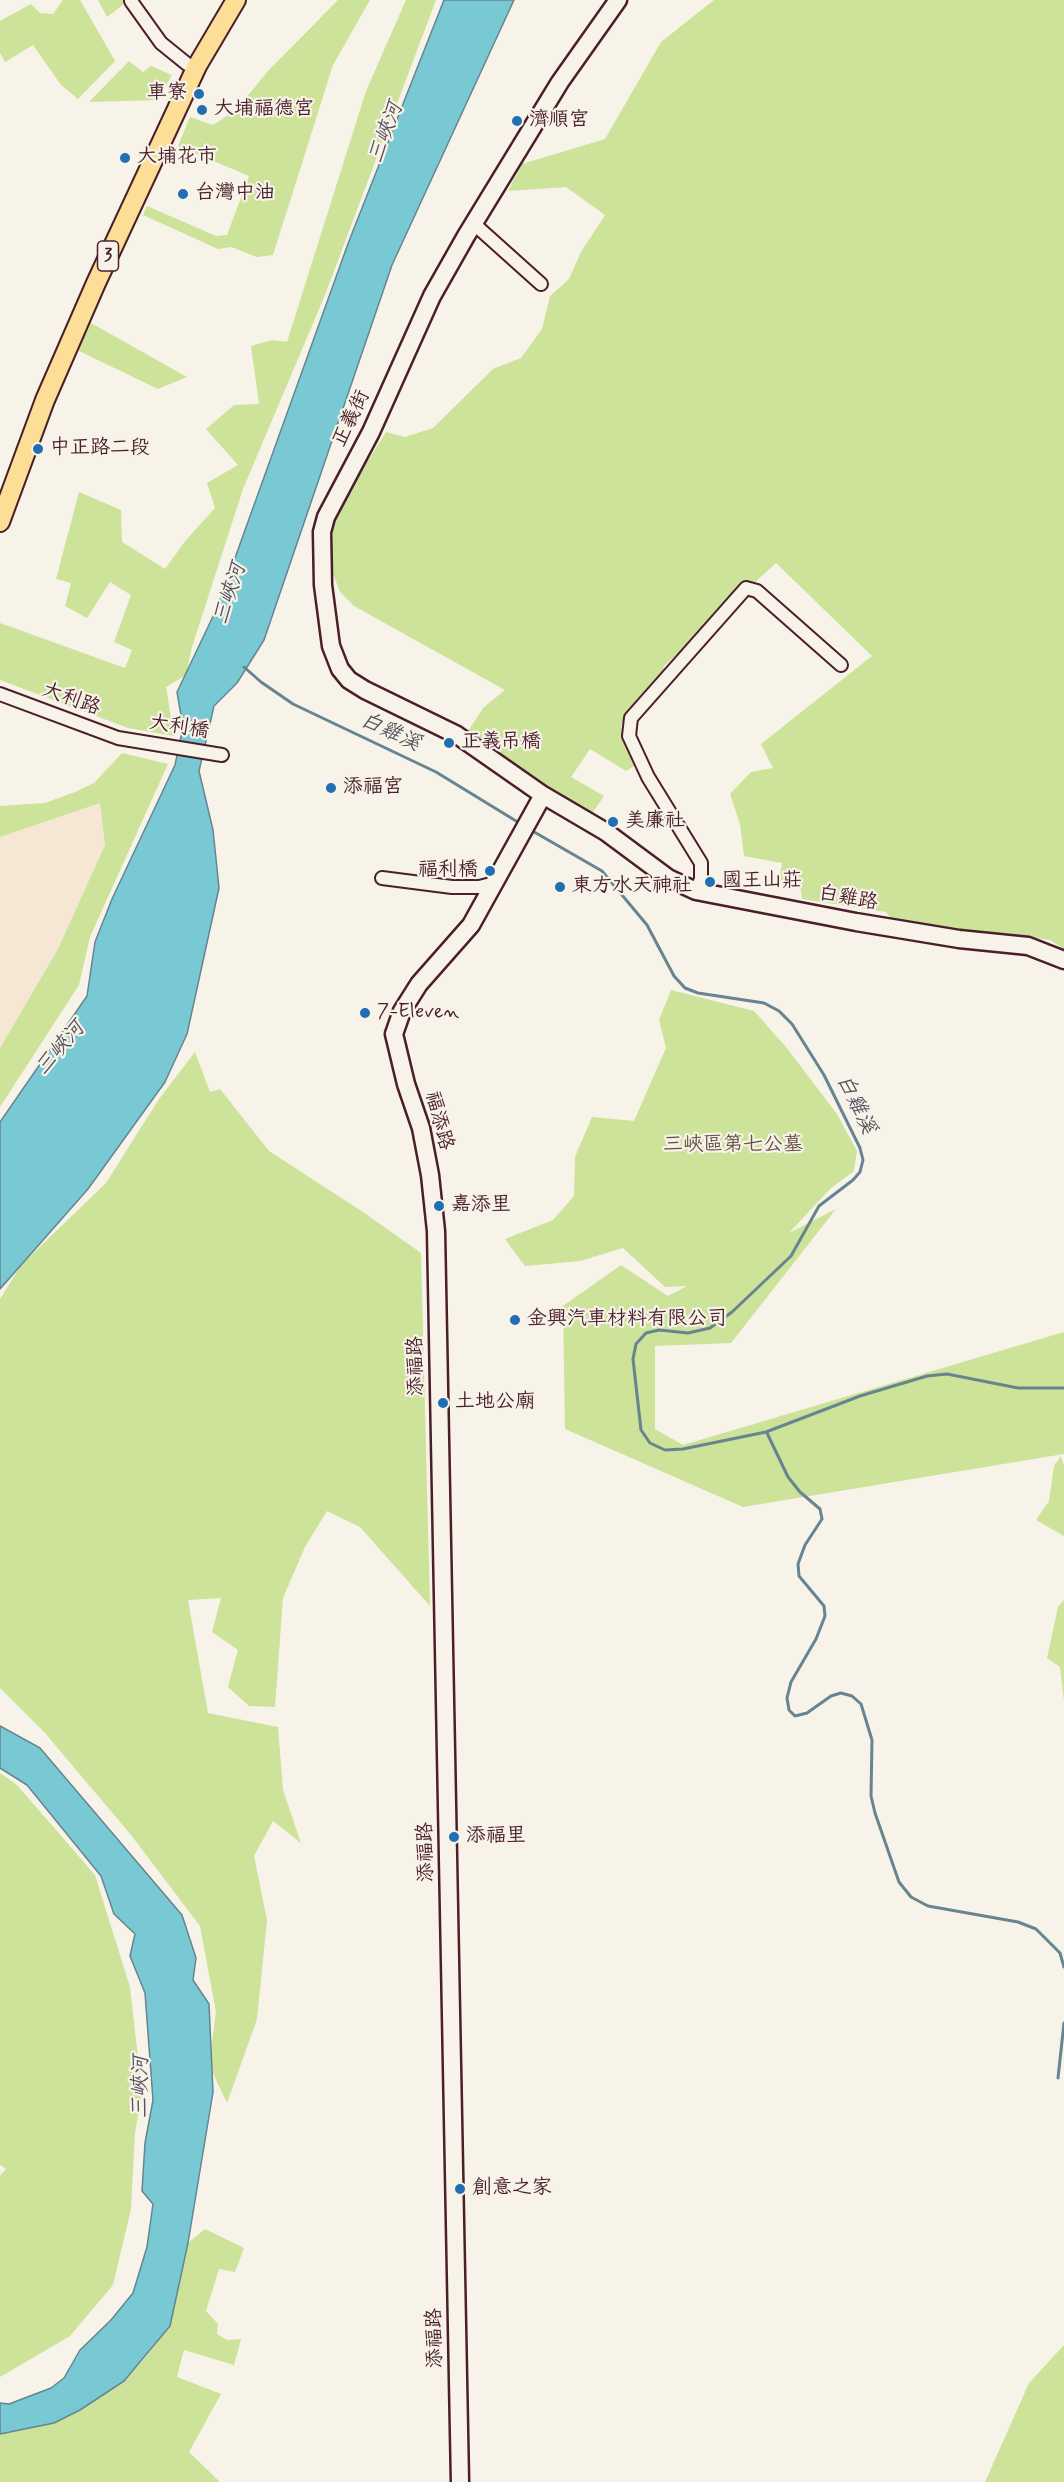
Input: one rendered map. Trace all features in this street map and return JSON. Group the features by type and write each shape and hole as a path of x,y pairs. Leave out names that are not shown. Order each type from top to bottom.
{"main road":[{"name":"3","path":"0,490 53,353 187,64 223,0"},
{"name":"3","path":"0,522 49,390 96,283 197,66 236,0"}],"street":[{"name":"正義街","path":"543,795 457,735 349,680 340,669 331,646 323,585 321,546 326,517 371,432 432,296 473,223 560,81 618,0"},
{"path":"130,1 161,43 187,64"},
{"path":"473,223 541,284"},
{"path":"696,891 701,879 701,863 648,777 629,736 631,718 746,588 757,591 841,665"},
{"name":"大利路","path":"0,694 118,738 129,739"},
{"name":"大利橋","path":"129,739 222,755"},
{"path":"382,878 452,887 495,883 543,795"},
{"name":"白雞路","path":"543,795 599,827 668,878 696,891 856,922 959,939 1028,946 1064,960"},
{"name":"福添路","path":"436,1220 421,1128 406,1084 394,1034 402,1011 419,984 471,925 495,883"},
{"name":"添福路","path":"436,1220 460,2482"}],"shaded area":[{"path":"100,803 105,845 58,949 0,1048 0,837"}],"green space":[{"path":"63,0 80,0 115,61 78,99 61,85 33,45 5,62 0,53 0,21 31,4 40,13 53,14"},
{"path":"98,0 129,0 107,17"},
{"path":"338,0 370,0 333,65 273,255 257,257 231,247 218,249 143,215 147,206 216,236 227,235 249,176 178,146 190,117 213,125 236,110 268,71"},
{"path":"406,0 436,0 325,295 243,489 192,647 186,675 166,687 174,736 128,728 0,680 0,623 125,668 132,650 114,642 131,595 110,582 87,618 65,606 71,583 56,579 79,492 121,510 122,542 165,569 186,540 215,508 207,483 238,465 206,429 234,405 259,404 251,346 272,340 287,342 366,91"},
{"path":"714,0 1064,0 1064,949 1050,940 893,921 886,912 802,899 800,886 779,880 782,863 744,856 740,824 730,794 751,772 773,768 761,744 872,656 776,563 663,667 667,671 630,710 621,725 624,744 634,766 626,771 590,749 571,777 604,796 591,815 546,791 467,733 483,708 505,690 354,606 340,592 332,571 333,522 341,504 386,432 405,437 433,428 493,369 521,358 542,329 550,296 569,279 581,252 605,215 566,187 508,191 522,164 605,139 661,42"},
{"path":"129,61 143,72 151,66 172,75 158,100 89,102"},
{"path":"91,323 187,377 158,389 77,350"},
{"path":"122,753 168,764 90,937 79,985 0,1107 0,1048 58,949 105,845 100,803 0,837 0,806 45,803 75,792 94,783"},
{"name":"三峽區第七公墓","path":"671,990 754,1011 786,1047 837,1114 857,1151 854,1171 831,1188 789,1233 836,1209 731,1343 655,1346 655,1429 683,1445 1064,1332 1064,1454 743,1507 565,1429 563,1306 621,1265 668,1296 687,1286 665,1287 623,1248 580,1261 525,1266 505,1239 553,1220 574,1196 575,1157 592,1117 634,1121 666,1048 659,1020"},
{"path":"195,1052 210,1092 220,1089 269,1151 421,1253 430,1606 360,1527 327,1511 305,1547 283,1598 275,1707 249,1706 228,1687 238,1650 212,1632 221,1598 188,1600 208,1713 278,1727 283,1790 301,1843 273,1821 254,1856 267,1920 257,2019 227,2103 209,2065 216,2012 200,1926 131,1835 45,1733 0,1688 0,1299 21,1265 106,1183 159,1099"},
{"path":"1061,1456 1064,1466 1064,1536 1036,1520 1049,1501 1054,1466"},
{"path":"1064,1600 1064,1701 1060,1667 1047,1658 1058,1607"},
{"path":"0,1773 17,1785 95,1875 130,1987 142,2093 135,2133 131,2209 113,2285 70,2336 0,2377 0,2176 6,2169 0,2165"},
{"path":"205,2229 244,2248 235,2272 219,2269 206,2311 218,2324 217,2334 227,2340 241,2339 234,2365 184,2350 177,2377 221,2394 189,2452 220,2482 0,2482 0,2434 54,2423 80,2410 124,2381 145,2358 170,2326 188,2243"},
{"path":"1064,2345 1064,2482 985,2482 1029,2383"}],"water":[{"name":"三峽河","path":"444,0 514,0 392,265 264,640 237,683 214,706 199,771 213,830 219,888 187,1034 165,1082 88,1189 0,1289 0,1122 87,996 95,942 112,899 175,765 183,727 177,692 217,608 349,241"},
{"path":"0,1726 40,1748 182,1915 196,1958 193,1980 209,2004 213,2092 188,2243 170,2326 124,2381 80,2410 54,2423 0,2434 0,2403 9,2404 51,2388 64,2378 80,2350 111,2320 133,2293 147,2247 153,2204 142,2191 145,2143 153,2100 145,1993 130,1956 135,1934 114,1914 101,1876 27,1785 0,1768"}],"waterway":[{"name":"白雞溪","path":"244,667 293,704 436,772 521,824"},
{"name":"白雞溪","path":"529,829 602,871 647,925 674,976 685,988 698,993 764,1003 779,1011 792,1024 824,1075 860,1148 863,1160 860,1172 853,1180 819,1206 791,1256 732,1312 710,1328 688,1333 659,1330 646,1333 636,1344 633,1359 641,1430 650,1443 665,1450 683,1449 766,1432 860,1396 927,1376 947,1374 1018,1388 1064,1388"},
{"path":"767,1433 788,1477 800,1492 820,1509 822,1519 805,1545 798,1564 799,1576 824,1606 825,1616 816,1639 791,1682 787,1698 789,1710 795,1716 807,1713 831,1696 841,1693 852,1696 861,1704 872,1740 871,1796 899,1882 911,1897 928,1906 1018,1922 1036,1929 1060,1953 1064,1967"},
{"path":"1058,2078 1064,2023"}],"place":[{"name":"車寮","path":"199,94"},
{"name":"大埔福德宮","path":"202,110"},
{"name":"濟順宮","path":"517,121"},
{"name":"大埔花市","path":"125,158"},
{"name":"台灣中油","path":"183,194"},
{"name":"中正路二段","path":"38,449"},
{"name":"正義吊橋","path":"449,743"},
{"name":"添福宮","path":"331,788"},
{"name":"美廉社","path":"613,822"},
{"name":"福利橋","path":"490,871"},
{"name":"國王山莊","path":"710,882"},
{"name":"東方水天神社","path":"560,887"},
{"name":"7-Eleven","path":"365,1013"},
{"name":"嘉添里","path":"439,1206"},
{"name":"金興汽車材料有限公司","path":"515,1320"},
{"name":"土地公廟","path":"443,1403"},
{"name":"添福里","path":"454,1837"},
{"name":"創意之家","path":"460,2189"}]}
